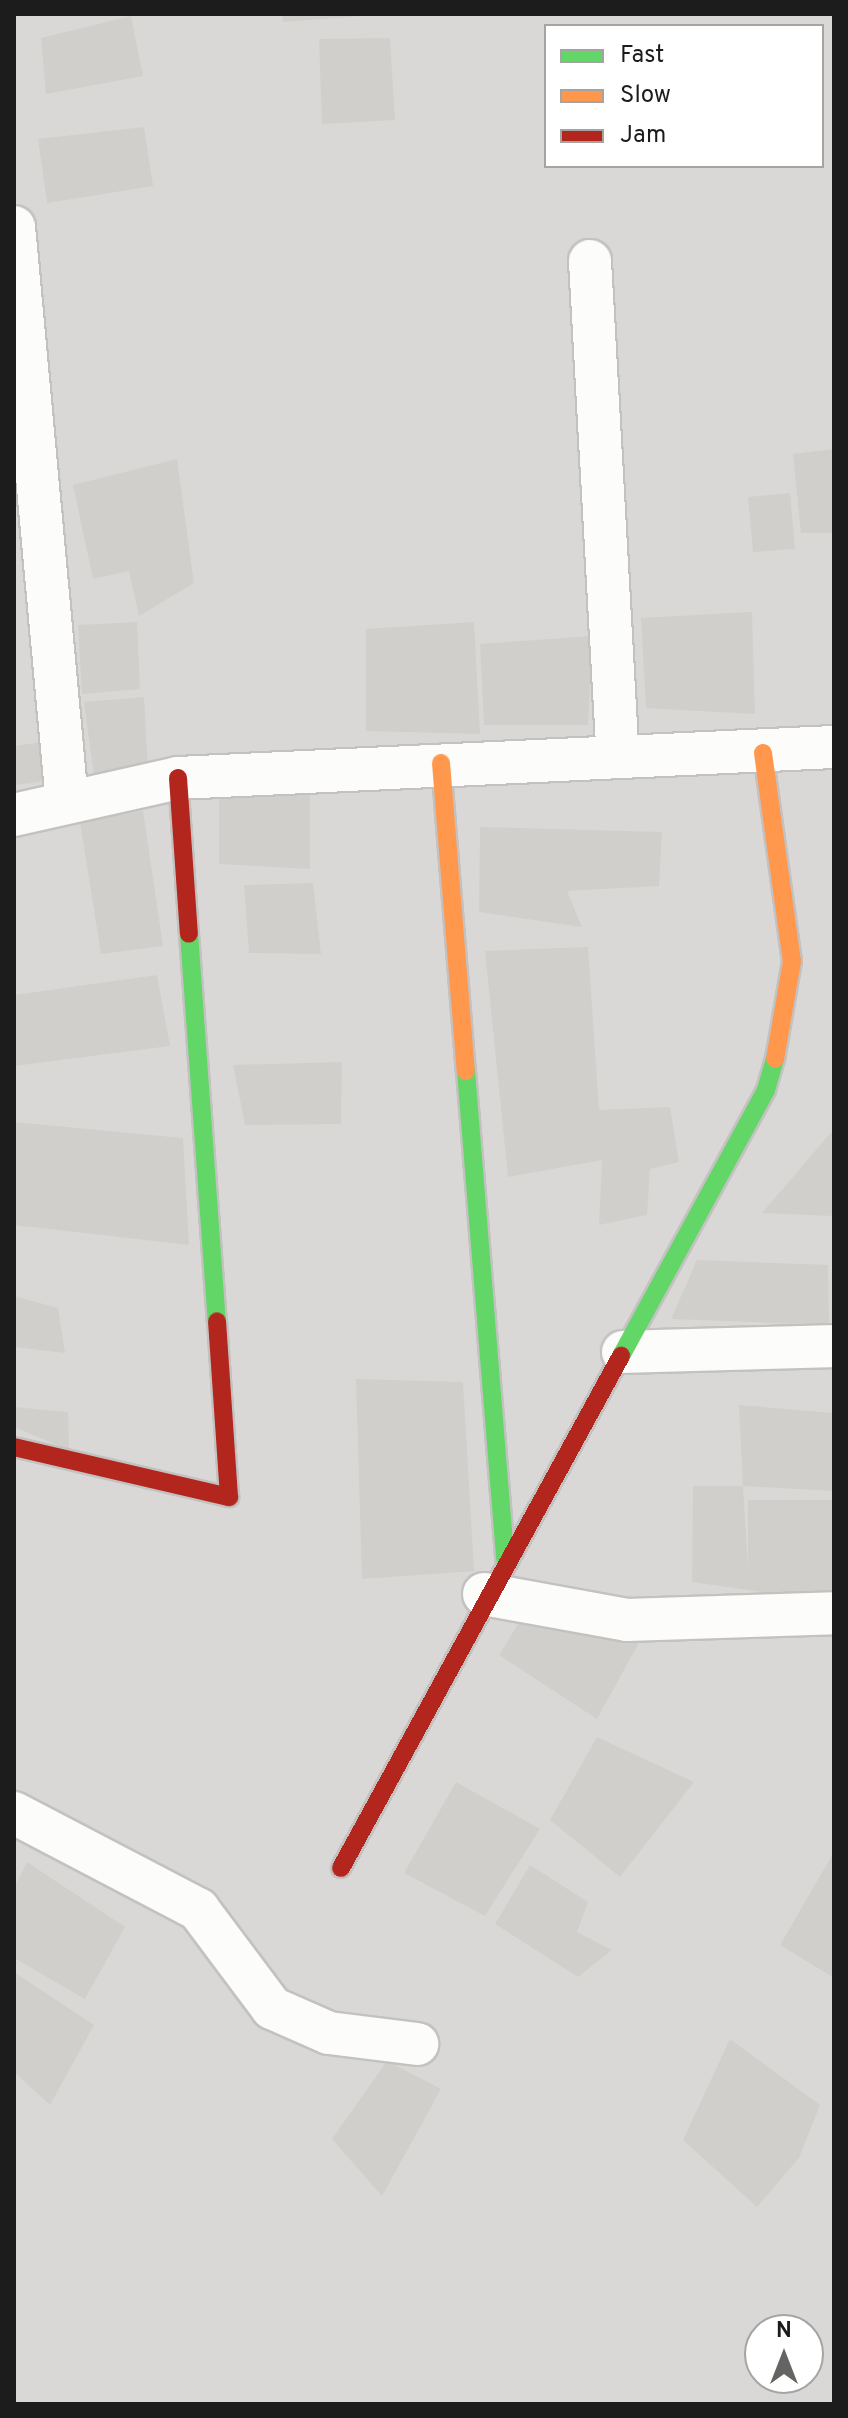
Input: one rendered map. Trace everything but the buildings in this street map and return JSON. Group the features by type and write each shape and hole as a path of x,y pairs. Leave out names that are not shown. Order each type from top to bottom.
{"street":[{"path":"14,227 67,802"},
{"path":"590,261 618,755"},
{"path":"14,815 178,778 618,755 763,753 834,747"},
{"path":"341,1868 484,1594 623,1352 766,1090 787,1017 788,896 763,753"},
{"path":"441,763 505,1558"},
{"path":"14,1447 229,1497 178,778"},
{"path":"623,1352 834,1346"},
{"path":"484,1594 627,1620 834,1613"},
{"path":"14,1813 198,1909 272,2008 329,2033 417,2044"}],"shaded area":[{"path":"14,14 834,14 834,2404 14,2404"}],"traffic: fast":[{"path":"189,934 217,1321"},
{"path":"621,1356 766,1090 775,1059"},
{"path":"466,1071 505,1558"}],"traffic: slow":[{"path":"763,753 792,961 775,1059"},
{"path":"441,763 466,1071"}],"traffic: jam":[{"path":"178,778 189,934"},
{"path":"14,1447 229,1497 217,1321"},
{"path":"341,1868 621,1356"}]}
